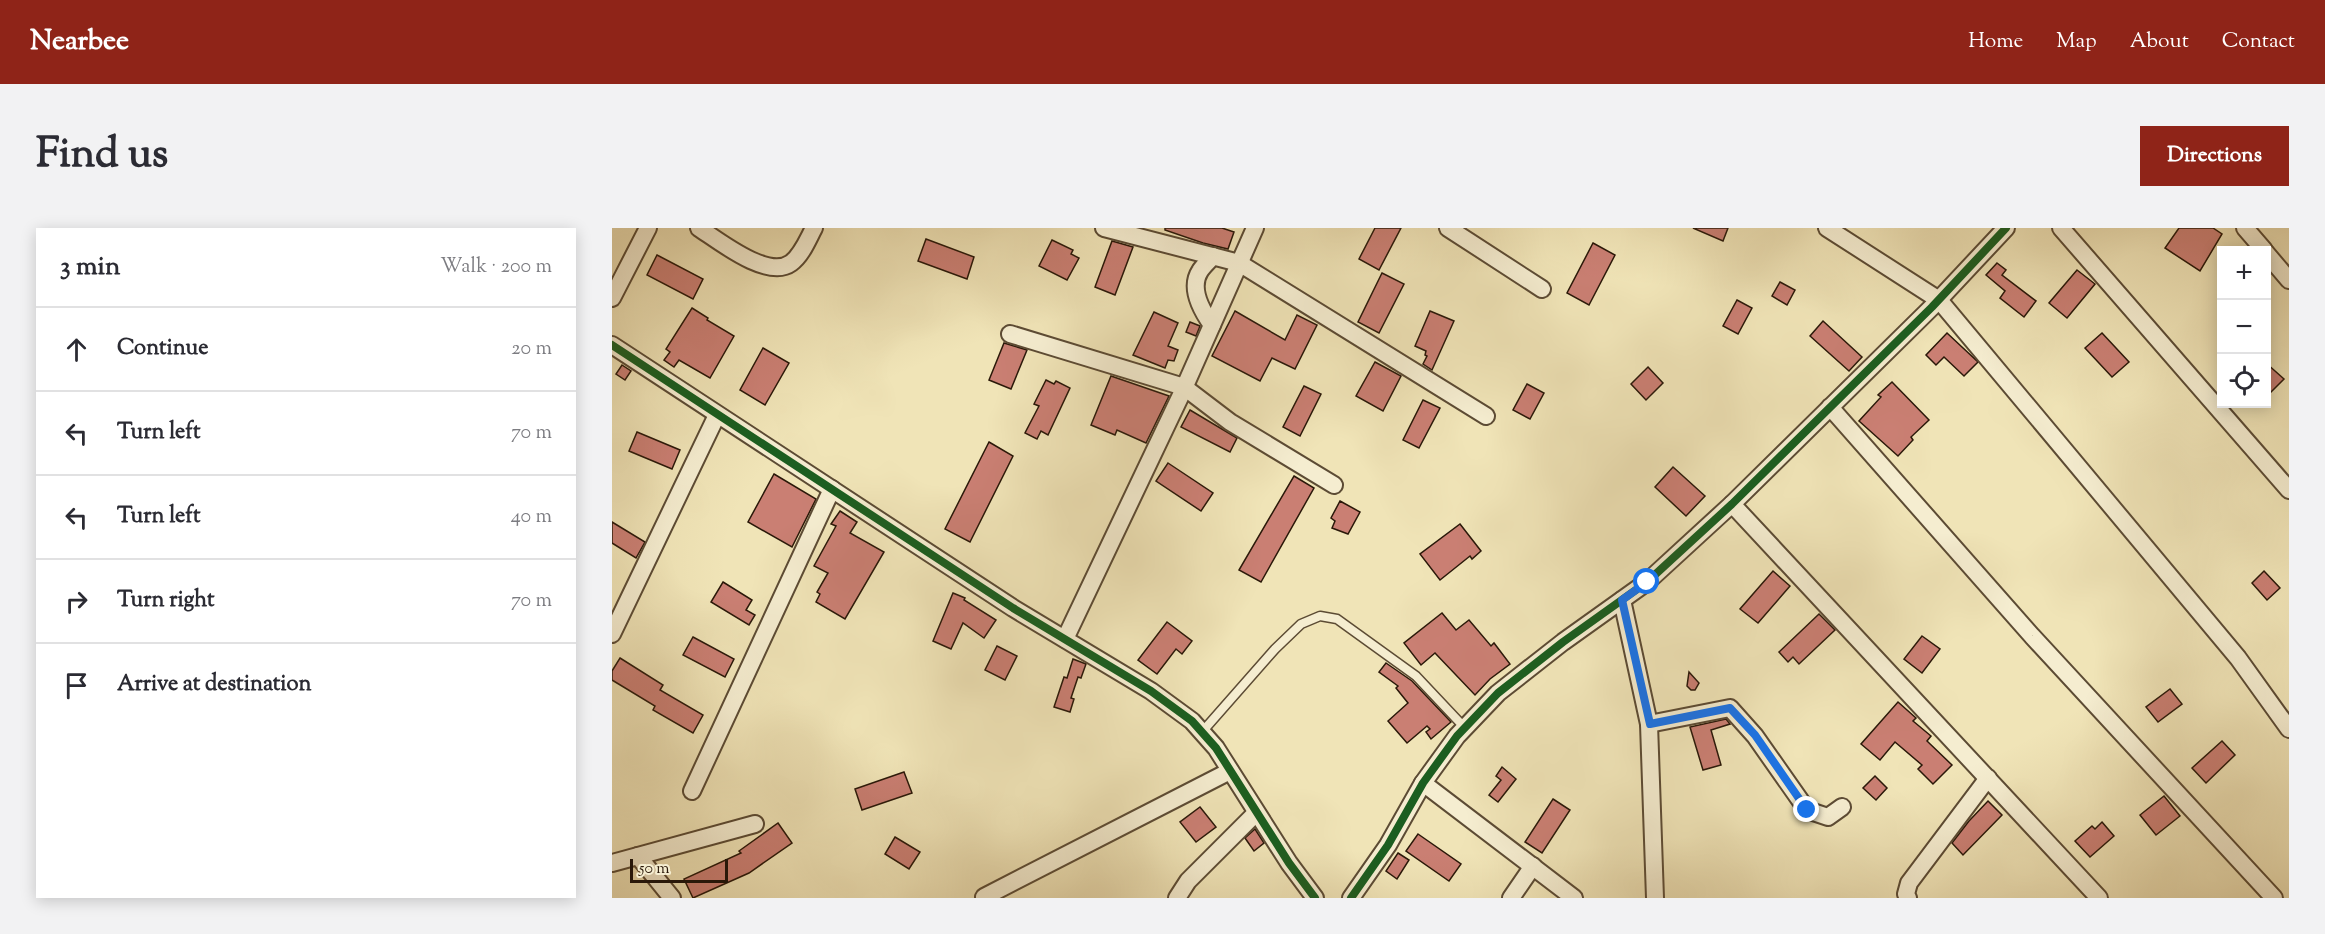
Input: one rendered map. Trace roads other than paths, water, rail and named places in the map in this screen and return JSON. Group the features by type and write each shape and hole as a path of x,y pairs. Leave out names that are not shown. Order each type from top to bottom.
{"street":[{"path":"612,298 648,228"},
{"path":"699,228 753,261 768,268 782,268 798,256 814,228"},
{"path":"1104,228 1239,263 1486,416"},
{"path":"1065,639 1184,387 1255,228"},
{"path":"1448,228 1542,288"},
{"path":"1827,228 1939,300 2238,658 2289,729"},
{"path":"1351,898 1388,845 1424,783 1465,728 1498,693 1647,582 1732,504 1939,300 2006,228"},
{"path":"2061,228 2289,490"},
{"path":"2245,228 2260,246"},
{"path":"1212,325 1198,300 1196,284 1199,272 1213,256"},
{"path":"2271,259 2289,280"},
{"path":"1010,334 1184,387 1230,422 1334,485"},
{"path":"612,345 1013,608 1150,690 1192,721 1216,748 1256,813 1315,898"},
{"path":"1830,407 2032,636 2274,898"},
{"path":"612,634 717,415"},
{"path":"692,791 832,489"},
{"path":"1732,504 2099,898"},
{"path":"1622,600 1650,724 1655,898"},
{"path":"1650,724 1730,708 1755,735 1807,810 1828,818 1842,807"},
{"path":"984,897 1230,771"},
{"path":"1908,898 1906,889 1909,883 1988,778"},
{"path":"1424,783 1574,898"},
{"path":"1177,898 1188,881 1256,813"},
{"path":"612,863 755,824"},
{"path":"638,856 672,898"},
{"path":"1511,898 1533,866"}],"lane":[{"path":"1202,732 1275,649 1301,624 1320,616 1337,620 1416,676 1465,728"}]}
